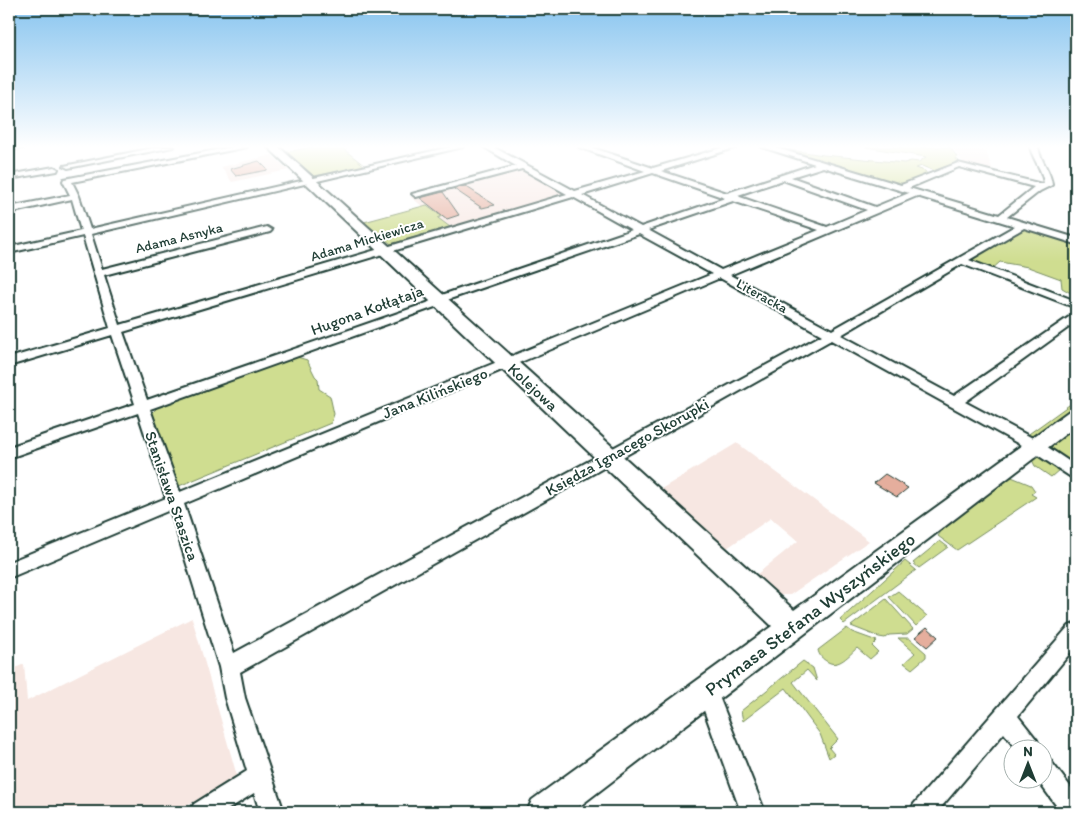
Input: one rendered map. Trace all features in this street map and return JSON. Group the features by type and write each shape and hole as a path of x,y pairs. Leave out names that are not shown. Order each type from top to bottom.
{"street":[{"name":"Stanisława Staszica","path":"69,185 75,196 116,330 175,501 229,667 235,698 272,812"},
{"path":"9,250 291,185"},
{"name":"Kolejowa","path":"315,185 792,627"},
{"path":"416,194 450,185"},
{"name":"Literacka","path":"558,185 1035,446 1076,472"},
{"name":"Adama Mickiewicza","path":"9,362 604,185"},
{"path":"699,185 828,230"},
{"name":"Hugona Kołłątaja","path":"9,452 439,300 641,231 761,185"},
{"path":"806,185 875,210"},
{"path":"893,185 1076,241"},
{"path":"902,188 909,185"},
{"path":"1036,185 1043,187"},
{"path":"1000,218 1037,189 1048,185"},
{"name":"Jana Kilińskiego","path":"9,570 916,193"},
{"path":"9,210 75,196"},
{"name":"Księdza Ignacego Skorupki","path":"229,667 831,334 1023,225"},
{"name":"Adama Asnyka","path":"99,273 267,230"},
{"path":"960,260 1076,305"},
{"path":"955,402 1076,317"},
{"name":"Prymasa Stefana Wyszyńskiego","path":"544,812 1076,416"},
{"path":"922,812 1076,632"},
{"path":"707,691 753,812"},
{"path":"1005,716 1022,738"},
{"path":"202,812 261,776"},
{"path":"1052,781 1075,812"}],"shaded area":[{"path":"456,185 549,185 565,194 451,227 438,218 442,216 427,205 422,206 411,197"},
{"path":"737,443 869,541 790,595 778,595 756,575 798,541 771,518 727,548 661,489"},
{"path":"192,618 237,776 177,812 9,812 9,671 24,664 27,701"}],"green space":[{"path":"427,205 442,216 438,218 450,227 391,244 364,222"},
{"path":"1029,229 1076,244 1076,296 1062,288 1061,279 1028,267 1000,262 991,270 968,261 1021,230"},
{"path":"294,356 307,360 318,379 319,389 330,396 334,414 331,423 179,486 151,414 161,404"},
{"path":"1076,400 1076,406 1037,435 1026,436"},
{"path":"1066,433 1076,435 1076,455 1051,477 1035,466 1032,460"},
{"path":"1009,476 1031,485 1035,491 1031,494 1036,497 957,550 938,536 946,524"},
{"path":"940,541 948,547 919,568 913,563"},
{"path":"905,561 916,570 844,624 840,620"},
{"path":"898,591 927,616 916,626 889,597"},
{"path":"886,599 913,629 907,634 889,635 885,638 851,626"},
{"path":"847,628 852,632 877,641 872,646 878,652 870,659 857,648 840,662 832,663 824,660 818,650"},
{"path":"898,638 909,638 926,653 926,657 912,669 904,663 915,653"},
{"path":"803,661 813,668 817,681 807,670 793,682 838,739 829,748 834,754 829,758 820,734 786,688 743,721 741,711"}],"building":[{"path":"465,186 495,205 482,208 454,189"},
{"path":"443,192 459,215 447,219 420,198"},
{"path":"885,474 908,488 897,497 874,483"},
{"path":"927,627 938,637 927,647 915,637"}]}
